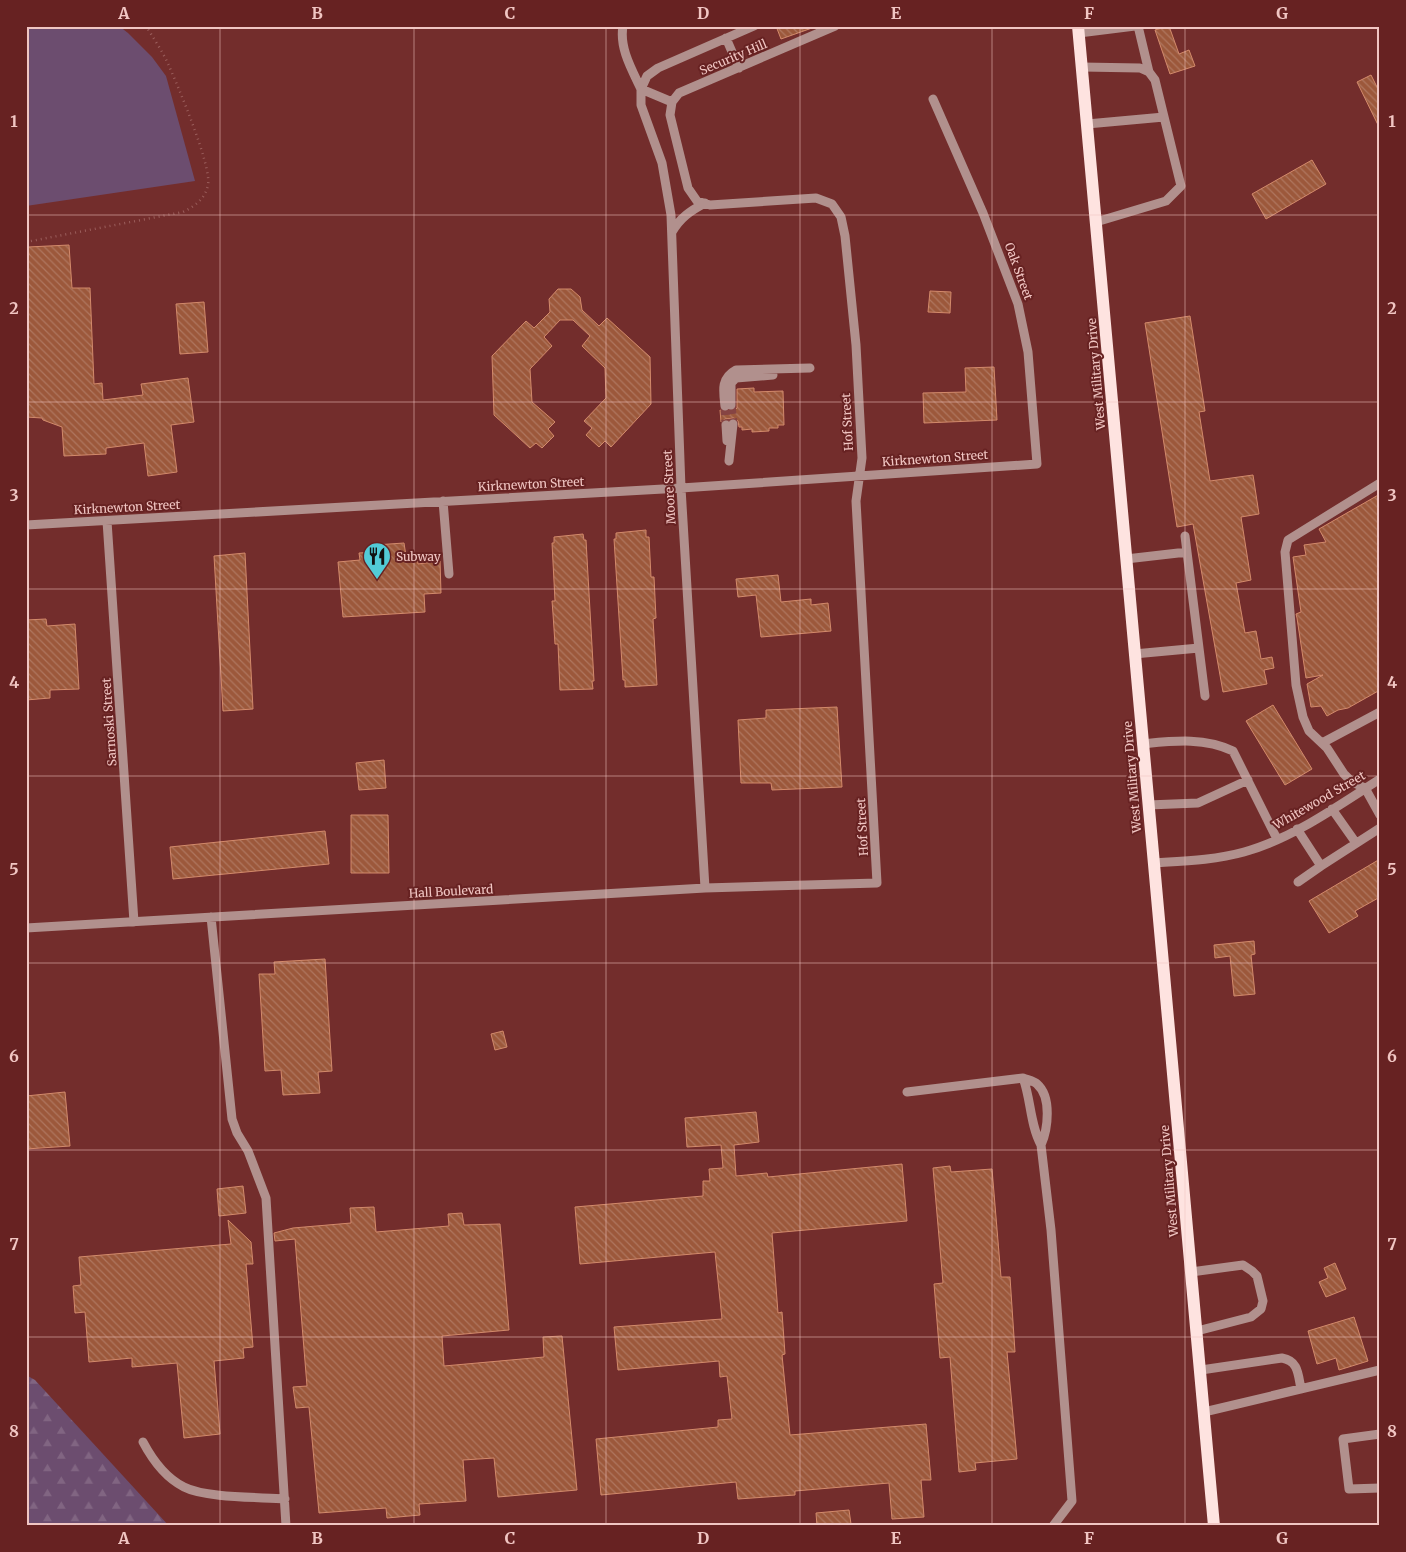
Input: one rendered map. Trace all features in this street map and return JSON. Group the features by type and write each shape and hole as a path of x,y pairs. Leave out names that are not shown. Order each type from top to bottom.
{"main road":[{"name":"West Military Drive","path":"1078,30 1214,1526"}],"street":[{"path":"623,26 621,35 628,64 641,89 672,102 670,115 688,188 698,201 705,203"},
{"name":"Security Hill","path":"641,89 647,76 658,68 754,26"},
{"name":"Security Hill","path":"672,102 679,93 834,26"},
{"path":"1078,30 1137,26 1149,72 1155,80 1181,186 1166,201 1096,222"},
{"path":"726,38 739,68"},
{"path":"1082,67 1140,68 1149,72"},
{"name":"Moore Street","path":"641,89 641,105 662,163 672,232 681,488 705,888"},
{"name":"Oak Street","path":"933,99 983,212 1018,304 1028,352 1037,464"},
{"path":"1087,124 1164,117"},
{"name":"Hof Street","path":"705,203 713,205 816,198 832,204 840,217 845,236 856,345 862,458 856,501 878,883"},
{"path":"672,232 686,214 705,203"},
{"path":"728,405 731,383 736,378 810,371"},
{"path":"729,425 729,461"},
{"name":"Kirknewton Street","path":"26,525 681,488 1037,464"},
{"path":"1380,483 1288,540 1285,552 1296,685 1303,717 1310,731 1327,748 1344,774 1352,782 1365,788 1380,815"},
{"path":"444,501 449,574"},
{"name":"Sarnoski Street","path":"107,520 134,922"},
{"path":"1186,536 1205,696"},
{"path":"1126,559 1187,552"},
{"path":"1134,654 1199,648"},
{"path":"1322,743 1380,712"},
{"path":"1142,744 1190,740 1220,744 1232,751 1277,839"},
{"name":"Whitewood Street","path":"1153,863 1209,859 1246,852 1297,829 1380,779"},
{"path":"1148,805 1198,803 1248,780"},
{"path":"1332,809 1356,843"},
{"path":"1298,882 1380,828"},
{"path":"1297,829 1321,866"},
{"name":"Hall Boulevard","path":"26,928 705,888 878,883"},
{"path":"211,917 232,1118 237,1133 248,1151 266,1198 286,1526"},
{"path":"907,1092 1023,1078 1036,1082 1045,1096 1046,1130 1041,1145"},
{"path":"1023,1078 1028,1093 1036,1136 1041,1145 1051,1230 1072,1501 1053,1526"},
{"path":"1191,1272 1243,1265 1252,1270 1257,1276 1263,1301 1261,1309 1251,1317 1197,1331"},
{"path":"1201,1370 1282,1358 1290,1360 1296,1366 1301,1389"},
{"path":"1204,1412 1380,1370"},
{"path":"1380,1434 1343,1439 1349,1490 1380,1488"},
{"path":"143,1442 151,1457 169,1477 185,1488 203,1494 285,1499"}],"path":[{"path":"26,242 183,212 199,202 206,194 209,183 207,168 198,138 169,65 146,26"}],"green space":[{"path":"26,26 119,26 128,33 152,57 166,76 195,181 26,206"},
{"path":"26,1375 35,1380 169,1526 26,1526"}],"building":[{"path":"776,26 812,26 812,28 781,39"},
{"path":"1169,26 1179,54 1189,50 1195,66 1170,74 1155,30"},
{"path":"1371,75 1380,93 1380,129 1357,82"},
{"path":"1312,160 1326,184 1266,219 1252,194"},
{"path":"69,245 72,288 90,288 94,384 102,383 103,400 143,395 141,384 188,378 194,422 171,425 177,472 148,476 144,443 106,448 106,454 64,456 62,427 42,418 26,417 26,255 29,255 28,247"},
{"path":"558,289 571,289 580,297 582,310 599,326 607,318 650,357 651,404 611,447 605,441 599,447 586,435 592,428 584,421 606,398 605,368 582,346 590,336 573,320 560,320 544,337 552,346 530,369 532,402 555,422 548,429 554,436 542,448 536,443 530,448 494,415 492,356 526,321 534,328 550,312 549,299"},
{"path":"930,291 951,292 950,313 928,312"},
{"path":"204,302 208,352 180,354 176,304"},
{"path":"1190,316 1205,411 1199,412 1210,481 1253,475 1259,514 1241,517 1251,580 1236,583 1245,633 1256,631 1261,659 1272,657 1274,668 1264,670 1267,684 1223,692 1193,524 1177,527 1145,323"},
{"path":"994,367 997,420 924,423 923,393 966,392 965,368"},
{"path":"754,388 754,392 783,391 784,425 778,425 778,428 769,428 769,431 752,432 752,429 742,430 742,427 739,427 738,421 734,418 725,419 721,422 720,410 725,412 734,411 737,408 737,389"},
{"path":"1380,494 1380,690 1348,708 1338,710 1327,716 1321,706 1311,707 1307,684 1323,675 1306,678 1296,614 1301,612 1293,557 1306,555 1304,545 1326,542 1319,529"},
{"path":"646,530 646,537 649,537 651,577 654,577 656,618 653,619 657,685 625,687 614,539 616,539 616,533"},
{"path":"583,534 584,540 586,540 593,689 560,690 558,644 555,644 552,601 555,601 552,543 554,543 554,537"},
{"path":"404,543 406,556 417,556 418,564 440,561 441,593 424,594 425,612 343,617 338,562 360,560 359,553 376,552 375,545"},
{"path":"245,553 253,709 223,711 214,556"},
{"path":"778,575 781,602 811,599 811,605 828,603 831,631 761,637 756,595 738,597 736,579"},
{"path":"46,619 47,626 75,624 79,689 50,690 50,698 26,700 26,620"},
{"path":"1273,705 1312,769 1285,785 1246,721"},
{"path":"837,707 842,787 772,790 771,783 741,783 738,720 766,718 766,710"},
{"path":"384,760 386,788 359,790 356,763"},
{"path":"351,815 388,815 389,873 351,873"},
{"path":"325,831 329,864 173,879 170,847"},
{"path":"1380,859 1380,897 1355,911 1358,916 1329,933 1309,901"},
{"path":"1254,941 1255,954 1251,955 1255,994 1234,996 1230,956 1215,958 1214,945"},
{"path":"325,959 332,1071 318,1072 320,1093 283,1095 281,1070 265,1071 259,974 275,974 274,962"},
{"path":"503,1031 507,1047 495,1050 491,1034"},
{"path":"65,1092 70,1146 26,1149 26,1096"},
{"path":"756,1112 759,1142 734,1145 736,1176 767,1173 768,1177 902,1164 907,1221 772,1233 778,1313 782,1312 785,1354 782,1355 790,1435 926,1424 931,1480 921,1480 924,1517 892,1519 889,1483 795,1491 795,1495 738,1499 736,1482 601,1495 596,1439 718,1427 718,1420 732,1419 727,1376 720,1377 719,1361 618,1370 614,1327 722,1319 715,1252 580,1264 575,1207 703,1196 703,1181 710,1181 709,1169 723,1168 721,1145 687,1147 685,1118"},
{"path":"950,1166 951,1172 992,1169 1001,1277 1010,1277 1015,1352 1007,1352 1017,1459 975,1463 976,1470 959,1472 950,1357 940,1358 934,1284 943,1283 933,1168"},
{"path":"243,1186 246,1213 219,1216 217,1189"},
{"path":"374,1207 376,1232 449,1226 448,1214 462,1213 464,1225 500,1224 509,1330 442,1336 444,1366 544,1357 543,1337 562,1336 577,1490 498,1497 494,1458 463,1460 466,1501 419,1504 420,1515 387,1518 386,1508 319,1513 309,1407 296,1408 293,1387 307,1386 295,1239 275,1241 274,1233 293,1228 351,1223 350,1208"},
{"path":"228,1220 251,1242 253,1264 246,1264 253,1347 243,1348 244,1358 214,1361 220,1434 184,1438 177,1363 132,1367 132,1358 89,1362 85,1312 75,1313 73,1286 81,1285 79,1257 231,1244"},
{"path":"1335,1263 1346,1289 1326,1297 1319,1282 1328,1278 1324,1268"},
{"path":"1354,1317 1368,1361 1339,1370 1336,1358 1317,1364 1308,1331"},
{"path":"849,1510 851,1524 817,1526 816,1513"}],"tunnel":[{"path":"731,405 733,424"},
{"path":"725,406 726,425"}],"place":[{"name":"Subway","path":"377,580"}]}
